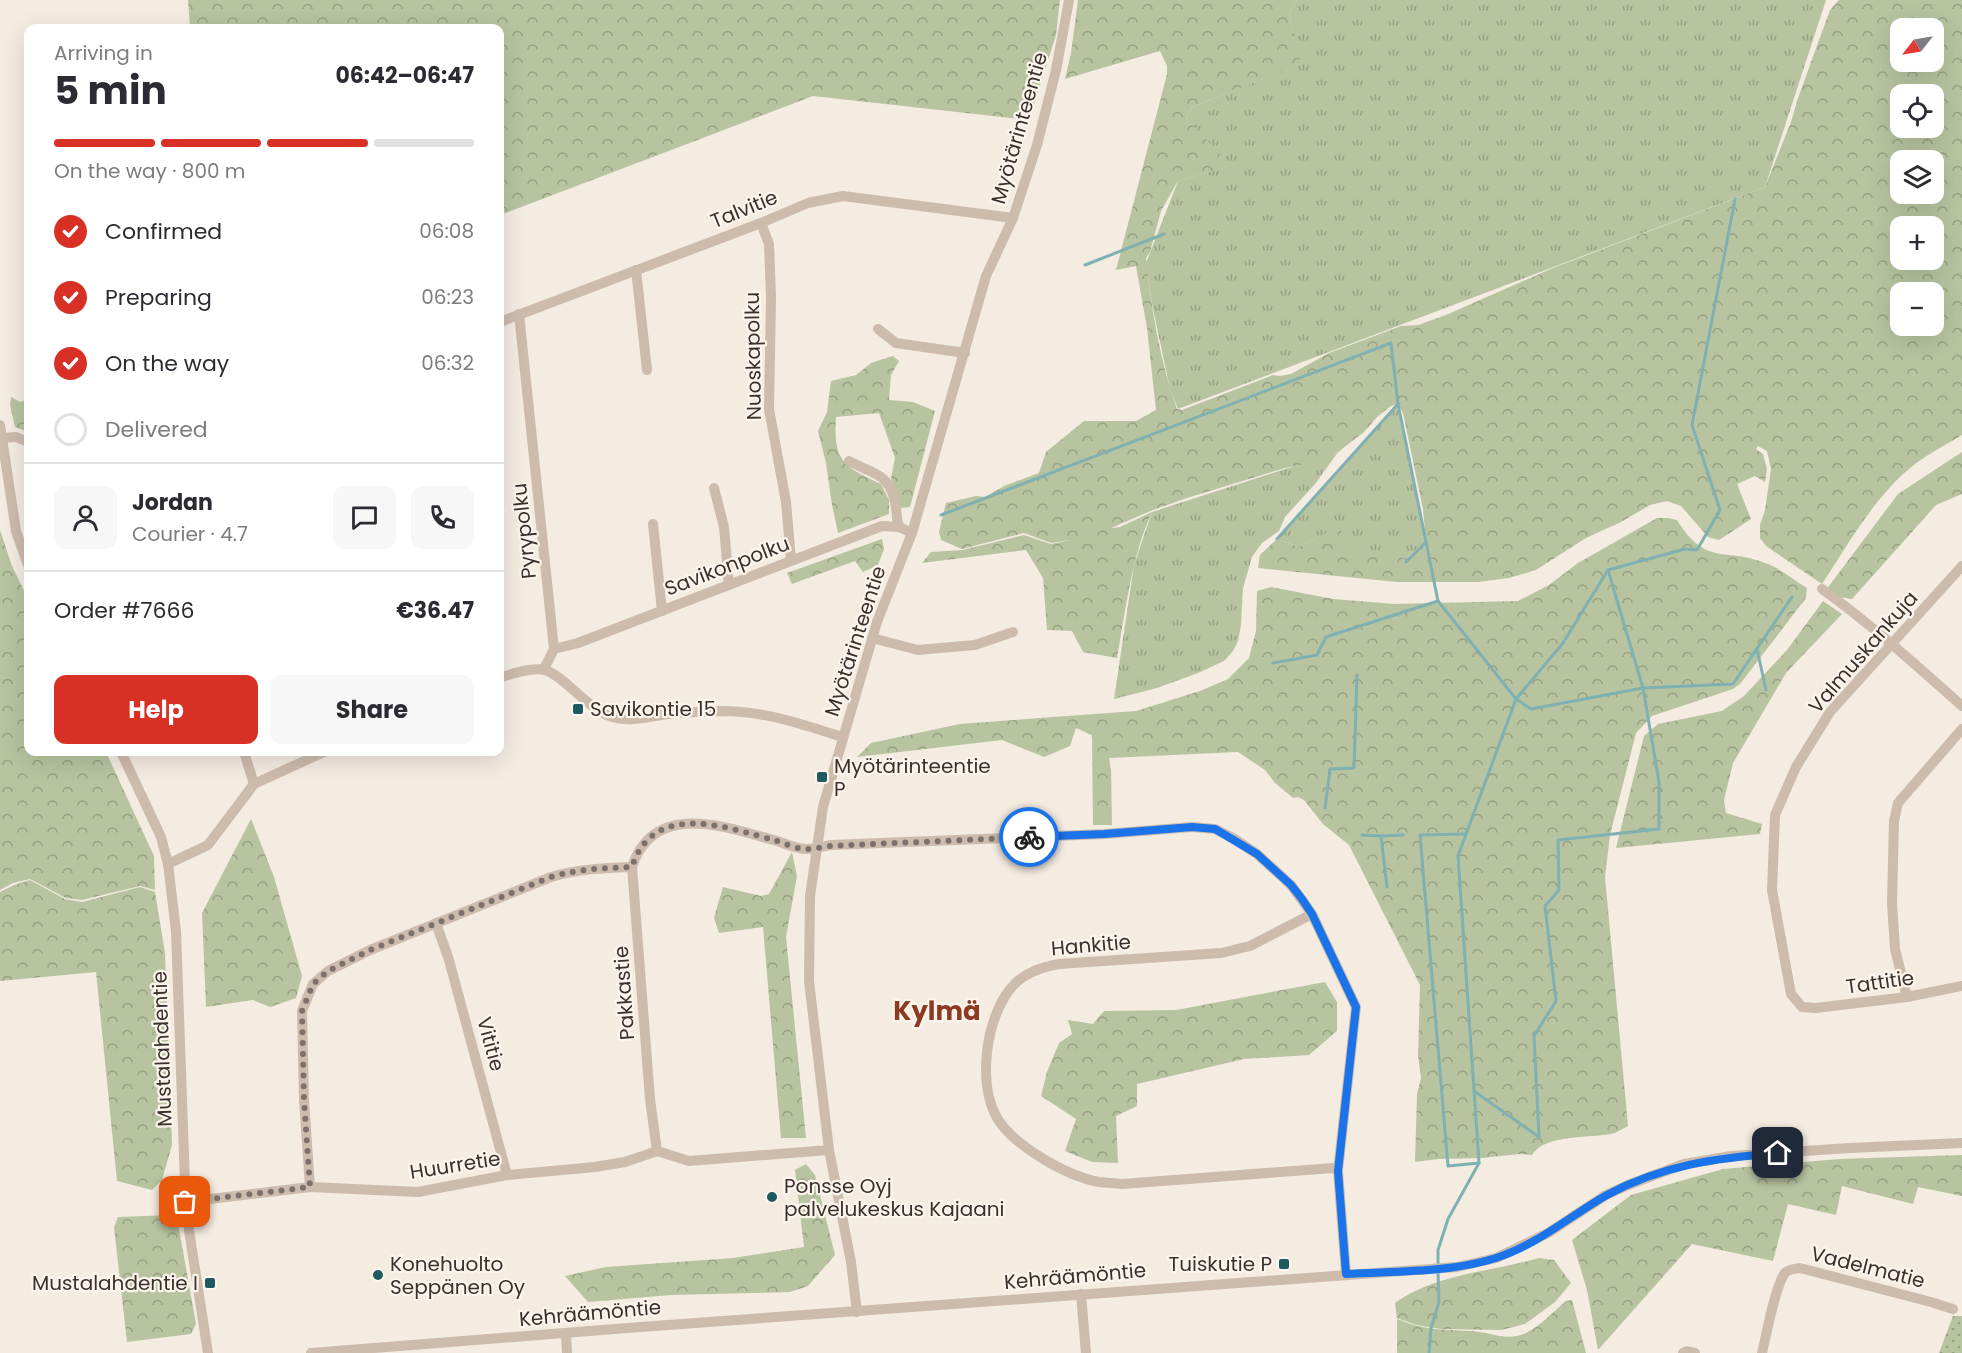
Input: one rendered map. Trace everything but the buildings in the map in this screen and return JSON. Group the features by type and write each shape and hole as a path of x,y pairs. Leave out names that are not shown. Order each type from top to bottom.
{"street":[{"name":"Myötärinteentie","path":"857,1312 829,1150 809,981 810,896 823,807 872,638 892,580 912,533 986,276 1013,218 1037,145 1056,70 1069,0"},
{"name":"Talvitie","path":"504,320 808,203 843,196 1013,218"},
{"name":"Nuoskapolku","path":"761,223 769,244 771,425 786,502 791,560"},
{"path":"636,270 647,370"},
{"name":"Pyrypolku","path":"519,314 554,649"},
{"path":"878,329 896,343 965,353"},
{"path":"0,425 16,531 24,554"},
{"path":"2,438 15,437 24,440"},
{"path":"849,461 886,479 891,486 899,527 912,533"},
{"path":"714,488 724,527 729,585"},
{"path":"653,524 662,611"},
{"name":"Savikonpolku","path":"554,649 578,643 882,526 899,527"},
{"name":"Valmuskankuja","path":"1802,1007 1791,994 1772,890 1775,815 1796,767 1830,712 1962,566"},
{"path":"1822,589 1892,643 1962,706"},
{"path":"872,638 918,650 975,645 1013,632"},
{"path":"544,669 554,649"},
{"path":"504,676 544,669 602,713 613,717 626,719 675,714 742,712 785,718 842,737"},
{"path":"1907,997 1895,949 1892,903 1894,821 1898,803 1962,729"},
{"name":"Mustalahdentie","path":"123,756 161,837 168,864 176,931 185,1202 208,1353"},
{"path":"245,756 254,784"},
{"path":"168,864 208,845 254,784 315,756"},
{"path":"310,1187 304,1100 302,1011 313,984 340,964 503,895 561,874 596,868 632,867 640,848 653,835 673,826 694,822 717,825 808,850 817,847 1104,834 1192,827 1215,829 1257,854 1291,885 1312,914 1356,1007 1338,1171 1346,1274"},
{"name":"Pakkastie","path":"632,867 650,1099 657,1151"},
{"name":"Hankitie","path":"1312,914 1250,946 1221,953 1059,964 1044,967 1026,975 1011,987 994,1019 986,1060 987,1089 997,1118 1006,1130 1025,1146 1064,1169 1100,1182 1122,1184 1333,1167 1338,1171"},
{"name":"Vititie","path":"436,923 450,960 507,1175"},
{"name":"Tattitie","path":"1802,1007 1816,1008 1907,997 1962,986"},
{"name":"Kehräämöntie","path":"310,1353 1346,1274 1438,1269 1496,1258 1548,1233 1606,1196 1628,1185 1684,1164 1731,1156 1962,1143"},
{"path":"657,1151 689,1161 829,1150"},
{"name":"Huurretie","path":"185,1202 310,1187 418,1192 507,1175 625,1162 657,1151"},
{"name":"Vadelmatie","path":"1762,1353 1779,1284 1785,1273 1791,1269 1800,1268 1931,1302 1953,1310"},
{"path":"1081,1294 1086,1353"},
{"path":"566,1334 567,1353"},
{"path":"1683,1353 1687,1351 1695,1353"}],"green space":[{"path":"188,0 1060,0 1056,35 1029,120 813,96 504,213 504,24 190,24"},
{"path":"1078,0 1297,0 1289,13 1301,64 1192,107 1186,118 1231,166 1178,181 1161,211 1150,252 1146,258 1161,353 1177,409 1182,410 1273,375 1291,374 1329,353 1401,326 1418,325 1446,315 1553,268 1765,187 1791,122 1830,10 1839,0 1962,0 1962,435 1915,464 1901,476 1864,520 1822,584 1766,546 1760,538 1760,525 1765,510 1771,469 1767,451 1758,446 1756,449 1763,454 1767,469 1765,482 1755,476 1737,484 1751,519 1719,540 1708,537 1681,506 1667,501 1650,505 1621,522 1586,538 1536,570 1509,578 1478,582 1397,582 1258,568 1260,555 1277,539 1299,547 1338,527 1354,550 1394,550 1404,559 1426,542 1423,509 1403,413 1398,404 1391,406 1378,416 1364,432 1338,452 1309,463 1285,468 1187,498 1111,528 1120,527 1152,512 1134,565 1117,658 1083,652 1072,631 1047,630 1043,578 1026,550 922,563 931,552 962,550 1024,535 1051,544 1070,540 1051,543 1024,533 962,549 941,540 939,532 946,503 976,496 985,497 1004,486 1039,473 1046,452 1084,421 1136,421 1156,410 1147,328 1136,266 1116,270 1167,74 1167,66 1160,51 1065,79"},
{"path":"1297,0 1826,0 1765,187 1178,409 1170,389 1146,263 1178,181 1230,166 1186,118 1192,107 1300,64 1289,13"},
{"path":"893,356 899,361 891,375 889,400 913,402 935,411 910,507 900,508 891,478 895,458 879,413 836,417 836,443 843,460 849,467 881,484 889,500 889,514 838,533 818,431 827,412 831,381 856,375 871,363"},
{"path":"11,397 20,402 24,400 24,430 15,427 10,405"},
{"path":"1397,406 1426,542 1404,559 1394,550 1354,550 1337,528 1299,547 1277,539"},
{"path":"1338,452 1315,484 1285,517 1279,531 1262,543 1252,557 1243,588 1238,641 1224,661 1157,688 1114,699 1134,565 1152,512"},
{"path":"1962,452 1962,494 1936,505 1852,599 1838,597 1826,590 1898,494"},
{"path":"1657,518 1677,520 1698,545 1707,550 1768,564 1807,588 1806,598 1740,684 1733,689 1652,716 1636,733 1610,835 1605,877 1628,1126 1615,1133 1558,1140 1538,1148 1532,1155 1438,1159 1400,1164 1415,1162 1417,1094 1421,1078 1418,1056 1420,985 1349,845 1323,824 1304,800 1298,797 1293,798 1275,783 1265,770 1238,752 1109,758 1112,825 1093,825 1092,735 1076,728 1070,746 1044,757 1002,740 857,757 871,743 960,724 1136,711 1200,691 1228,679 1249,658 1256,631 1257,591 1271,587 1333,599 1395,604 1518,601 1549,585 1578,563"},
{"path":"0,530 12,566 24,591 24,756 108,756 154,856 155,890 140,886 82,900 66,898 30,879 13,883 0,890"},
{"path":"882,539 884,549 878,565 863,572 855,561 792,584 787,573"},
{"path":"1823,601 1842,614 1786,673 1733,763 1724,800 1726,813 1762,824 1760,834 1616,848 1644,736 1658,724 1722,711 1744,696 1787,650"},
{"path":"251,819 274,877 302,976 296,998 270,1007 253,1000 206,1007 202,913"},
{"path":"792,852 797,876 786,937 806,1138 781,1138 763,927 719,933 714,918 723,887 761,896 769,894"},
{"path":"30,880 65,899 82,902 140,887 155,892 165,953 172,1145 162,1180 152,1190 117,1181 96,972 0,981 0,892"},
{"path":"1325,982 1337,1002 1337,1031 1309,1055 1244,1059 1137,1084 1137,1106 1116,1116 1118,1163 1092,1162 1065,1151 1076,1119 1041,1096 1047,1072 1059,1043 1072,1034 1068,1020 1093,1024 1104,1011 1176,1010"},
{"path":"1962,1155 1962,1196 1918,1187 1913,1204 1842,1186 1836,1215 1788,1204 1773,1261 1692,1244 1598,1350 1587,1290 1572,1240 1631,1195 1723,1169 1839,1159"},
{"path":"806,1164 815,1175 835,1255 808,1286 790,1292 671,1295 588,1302 565,1276 606,1267 733,1258 804,1247 795,1170"},
{"path":"171,1215 178,1223 196,1324 191,1334 127,1342 114,1227 118,1217"},
{"path":"1539,1258 1554,1260 1571,1283 1555,1302 1525,1324 1501,1330 1441,1329 1416,1325 1397,1318 1395,1303 1428,1285 1465,1274"},
{"path":"1572,1300 1586,1353 1397,1353 1397,1319 1425,1328 1512,1337 1531,1330 1566,1301"},
{"path":"1953,1316 1962,1316 1962,1353 1939,1353"}],"waterway":[{"path":"1438,1266 1438,1250 1448,1219 1479,1163 1458,856 1516,699 1563,643 1608,570 1685,549 1697,550 1720,510 1692,425 1735,199"},
{"path":"1085,265 1164,234"},
{"path":"941,515 1391,343 1398,404"},
{"path":"1277,539 1398,404 1438,601"},
{"path":"1406,562 1426,542"},
{"path":"1474,1091 1539,1137 1534,1036 1556,1001 1545,906 1559,890 1558,840 1659,829 1659,782 1643,688 1608,570"},
{"path":"1273,663 1317,655 1326,637 1438,601 1516,699 1531,709 1643,688 1733,684 1792,597"},
{"path":"1757,649 1766,690"},
{"path":"1325,808 1330,769 1354,768 1357,675"},
{"path":"1466,834 1420,835 1448,1166 1479,1163"},
{"path":"1362,835 1381,836 1387,887"},
{"path":"1381,836 1403,835"},
{"path":"1429,1353 1431,1328 1439,1302 1438,1272"}],"way so far":[{"path":"185,1202 310,1187 304,1100 302,1011 313,984 328,971 370,950 551,877 571,871 632,867 640,848 653,835 673,826 694,822 717,825 808,850 831,846 1029,837"}],"place":[{"name":"Savikontie 15","path":"578,709"},
{"name":"Myötärinteentie P","path":"822,777"},
{"name":"Ponsse Oyj palvelukeskus Kajaani","path":"772,1197"},
{"name":"Tuiskutie P","path":"1284,1264"},
{"name":"Konehuolto Seppänen Oy","path":"378,1275"},
{"name":"Mustalahdentie I","path":"210,1283"}],"district":[{"name":"Kylmä","path":"937,1011"}],"route":[{"path":"1029,837 1192,827 1215,829 1257,854 1291,885 1302,899 1312,914 1356,1007 1338,1171 1346,1274 1457,1267 1496,1258 1536,1240 1606,1196 1628,1185 1684,1164 1731,1156 1778,1153"}]}
